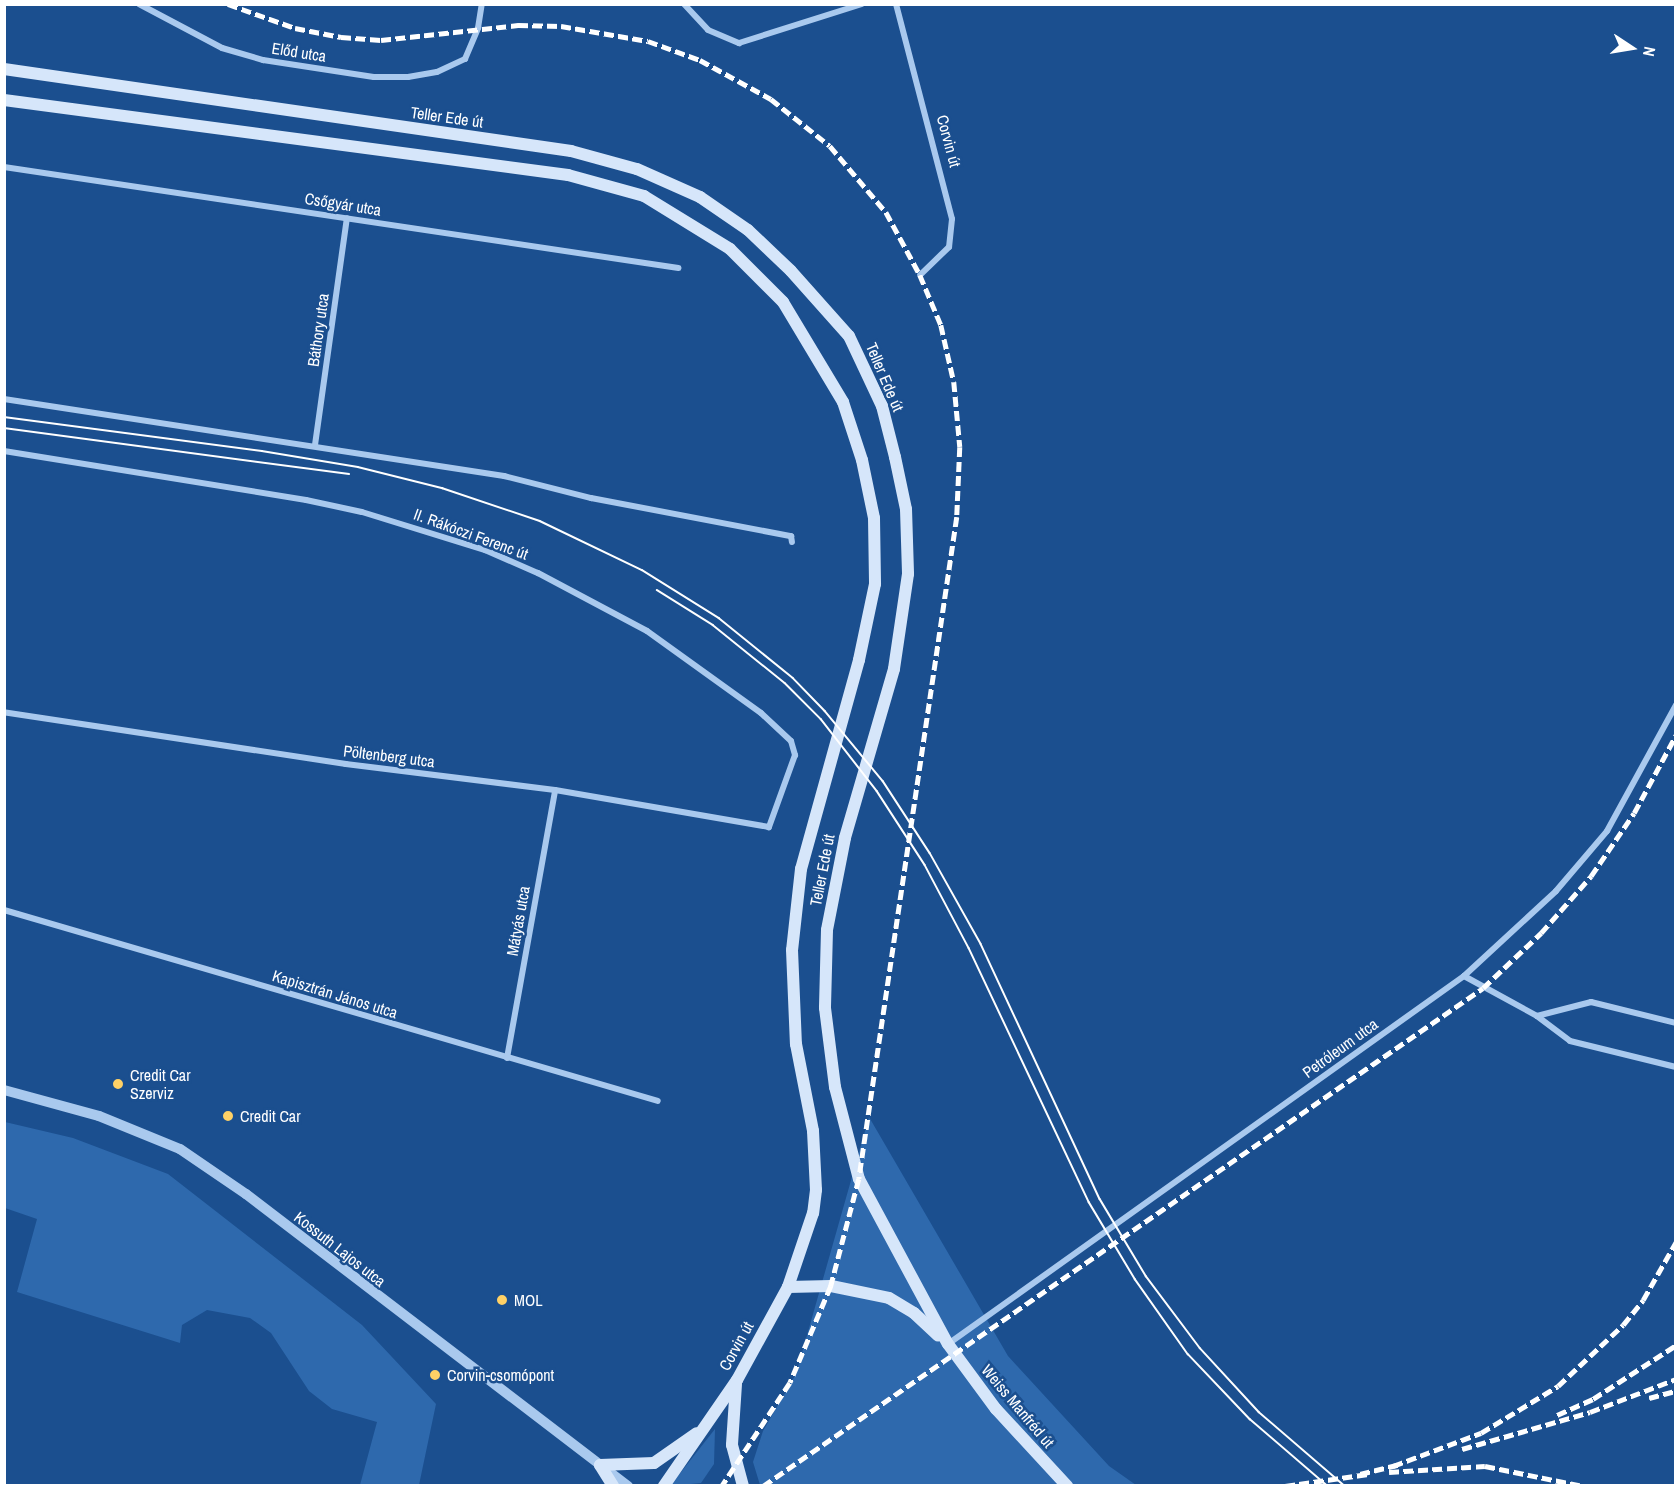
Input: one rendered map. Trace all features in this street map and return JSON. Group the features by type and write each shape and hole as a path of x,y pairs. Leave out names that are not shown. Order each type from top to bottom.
{"main road":[{"name":"Teller Ede út","path":"4,69 571,151 637,169 700,197 747,230 791,271 849,336 882,406 895,457 906,509 909,574 894,669 844,838 827,930 825,1008 835,1087 859,1179 948,1344"},
{"name":"Teller Ede út","path":"4,100 568,175 644,196 730,249 783,302 843,402 862,460 874,518 875,584 859,660 801,869 792,950 792,1007 802,1082 813,1131 816,1190 804,1246 788,1287"},
{"path":"788,1287 831,1286 889,1298 914,1313 948,1344"},
{"name":"Corvin út","path":"712,1421 788,1287"},
{"name":"Weiss Manfréd út","path":"948,1344 996,1409 1067,1485"},
{"path":"737,1380 732,1446 743,1485"},
{"path":"600,1465 654,1463 680,1448 712,1421"},
{"path":"664,1485 712,1421"},
{"path":"600,1465 613,1485"}],"street":[{"name":"Előd utca","path":"139,4 222,48 263,60 374,77 408,77 437,72 465,59 478,28 482,4"},
{"path":"684,4 708,30 739,43 862,4"},
{"name":"Corvin út","path":"896,4 952,219 949,247 920,275"},
{"name":"Csőgyár utca","path":"4,167 678,268"},
{"name":"Báthory utca","path":"315,445 347,218"},
{"path":"4,399 315,445 504,476 591,498 791,536 792,542"},
{"name":"II. Rákóczi Ferenc út","path":"4,451 362,512 485,549 538,573 647,631 710,673 791,741 795,755 769,827"},
{"name":"Petróleum utca","path":"948,1344 1464,976 1556,891 1607,831 1676,705"},
{"name":"Pöltenberg utca","path":"4,712 346,765 555,790 769,827"},
{"name":"Mátyás utca","path":"507,1058 555,790"},
{"name":"Kapisztrán János utca","path":"4,910 658,1101"},
{"path":"1464,976 1537,1016 1570,1041 1676,1067"},
{"path":"1537,1016 1591,1002 1676,1023"},
{"name":"Kossuth Lajos utca","path":"4,1090 99,1116 190,1155 628,1485"}],"shaded area":[{"path":"869,1117 1008,1356 1109,1466 1136,1485 760,1485 753,1462 763,1431 796,1374"},
{"path":"5,1122 73,1138 168,1174 362,1325 436,1404 419,1485 360,1485 377,1422 332,1409 309,1391 271,1333 250,1318 207,1310 182,1325 180,1343 17,1292 37,1219 5,1208"},
{"path":"715,1429 714,1464 701,1483 670,1486"}],"tram line":[{"path":"4,417 262,451 358,467 442,488 540,521 642,570 719,618 793,678 825,711 883,781 930,853 981,944 1100,1199 1146,1276 1200,1348 1259,1412 1345,1486"},
{"path":"4,428 349,474"},
{"path":"657,590 713,625 785,683 821,719 877,791 925,865 969,948 1089,1202 1135,1279 1188,1354 1250,1419 1328,1486"}],"railway":[{"path":"228,4 295,28 341,37 381,40 518,25 561,26 648,41 700,60 771,99 830,146 886,212 920,275 941,325 954,382 960,447 957,517 859,1179 831,1286 790,1383 722,1486"},
{"path":"763,1486 1483,988 1541,933 1591,876 1634,813 1676,735"},
{"path":"1393,1466 1481,1433 1558,1386 1623,1325 1643,1300 1676,1242"},
{"path":"1557,1415 1593,1399 1676,1345"},
{"path":"1462,1449 1590,1412 1676,1379"},
{"path":"1649,1398 1676,1391"},
{"path":"1360,1474 1401,1464"},
{"path":"1389,1472 1485,1466 1583,1486"},
{"path":"1285,1486 1368,1474"}],"place":[{"name":"Credit Car Szerviz","path":"118,1084"},
{"name":"Credit Car","path":"228,1116"},
{"name":"MOL","path":"502,1300"},
{"name":"Corvin-csomópont","path":"435,1375"}]}
